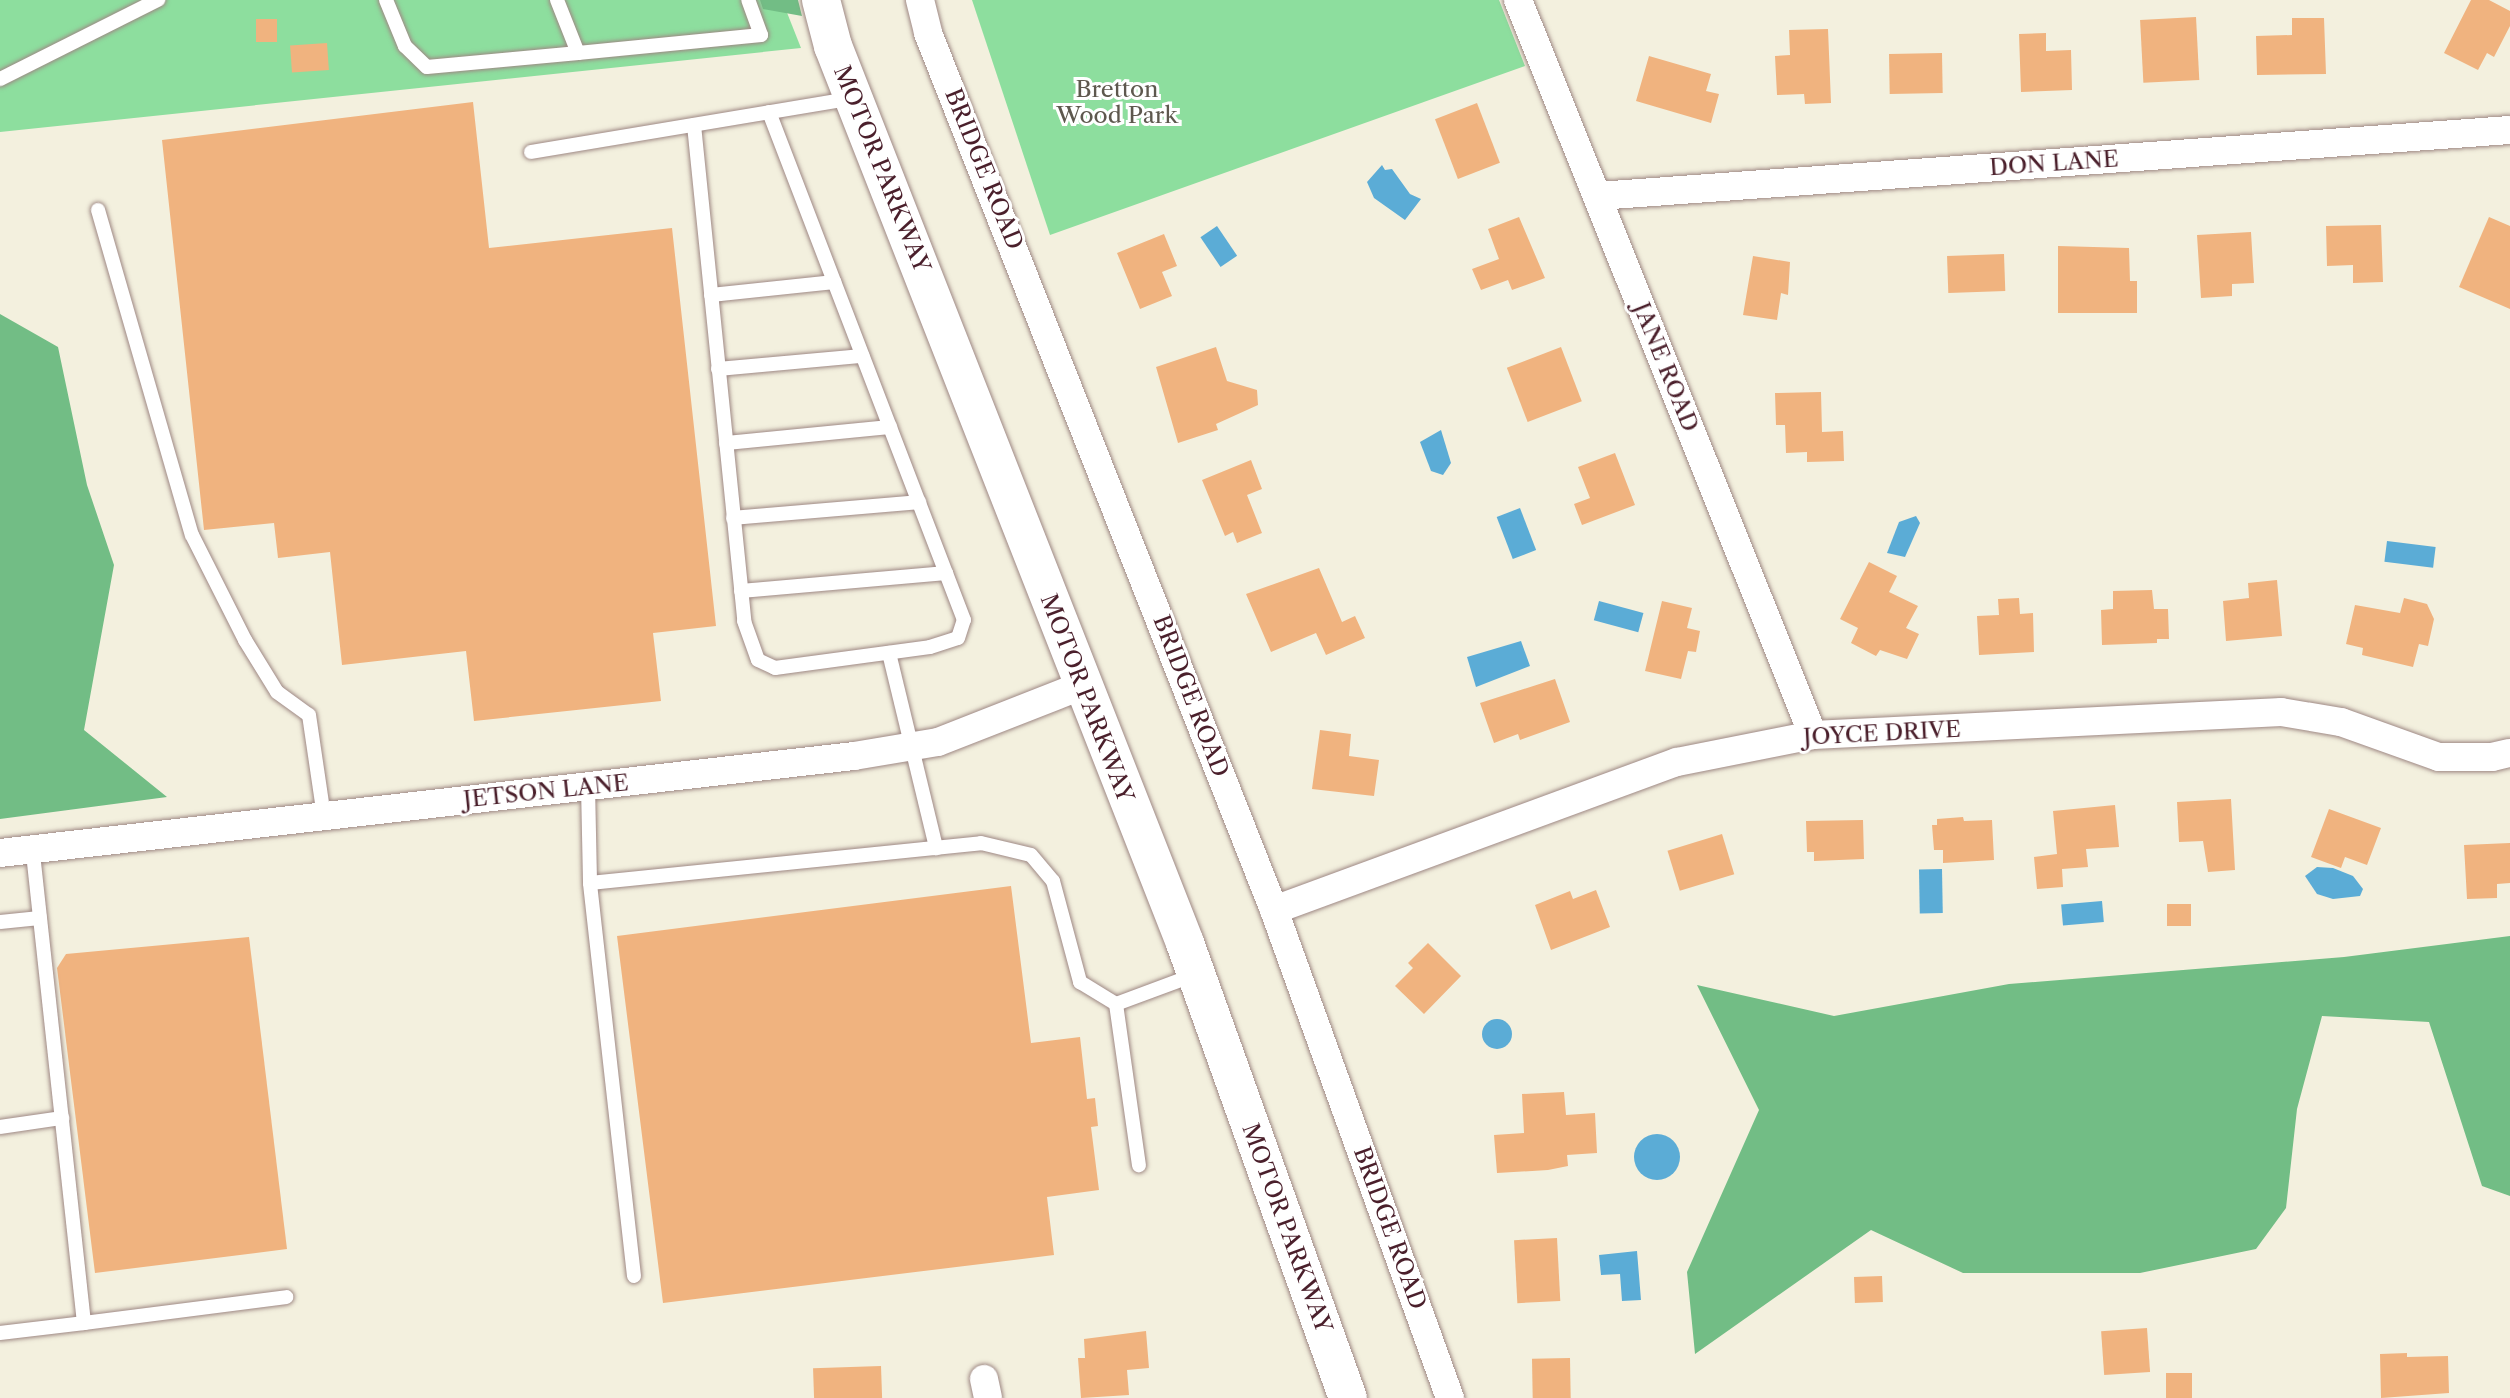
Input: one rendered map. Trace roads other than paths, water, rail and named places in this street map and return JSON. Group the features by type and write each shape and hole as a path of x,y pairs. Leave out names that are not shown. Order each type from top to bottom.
{"main road":[{"name":"MOTOR PARKWAY","path":"821,0 832,46 977,406 1081,686 1196,974 1348,1398"}],"street":[{"name":"BRIDGE ROAD","path":"920,0 928,33 1274,910 1450,1398"},
{"name":"JANE ROAD","path":"1518,0 1813,735"},
{"name":"DON LANE","path":"1598,196 2510,130"},
{"name":"JETSON LANE","path":"0,853 588,786 938,742 1081,686"},
{"name":"JOYCE DRIVE","path":"1274,910 1677,762 1813,735 2281,712 2341,722 2439,757 2492,757 2510,753"}],"lane":[{"path":"0,79 158,0"},
{"path":"386,0 405,46 427,67 761,35 748,0"},
{"path":"558,0 578,53"},
{"path":"531,152 853,98"},
{"path":"694,125 744,621 758,660 775,668 889,653 958,638 964,620 769,112"},
{"path":"98,210 192,535 245,640 277,692 309,715 324,817"},
{"path":"711,295 834,282"},
{"path":"718,369 862,356"},
{"path":"726,443 890,427"},
{"path":"733,518 919,502"},
{"path":"741,591 946,573"},
{"path":"889,653 936,848"},
{"path":"588,786 590,883 634,1276"},
{"path":"590,883 981,844 1031,855 1053,881 1080,982 1116,1004"},
{"path":"33,850 84,1323"},
{"path":"0,922 40,918"},
{"path":"1116,1004 1196,974"},
{"path":"1116,1004 1139,1165"},
{"path":"0,1127 62,1118"},
{"path":"0,1333 286,1297"}],"water":[{"path":"1382,165 1385,170 1392,169 1410,194 1421,199 1405,220 1374,198 1367,182"},
{"path":"1217,226 1237,256 1221,267 1200,237"},
{"path":"1441,430 1451,463 1443,475 1431,471 1420,442"},
{"path":"1520,508 1536,550 1513,559 1497,517"},
{"path":"1916,516 1920,523 1905,557 1887,553 1899,522"},
{"path":"2387,541 2436,547 2433,568 2384,562"},
{"path":"1599,601 1643,613 1638,632 1594,620"},
{"path":"1521,641 1530,666 1476,687 1467,657"},
{"path":"2317,867 2333,868 2353,876 2363,889 2360,896 2333,899 2317,894 2305,876"},
{"path":"1919,869 1942,869 1943,913 1920,913"},
{"path":"2102,901 2104,922 2063,925 2061,905"},
{"path":"1497,1019 1508,1023 1512,1034 1508,1045 1497,1049 1486,1045 1482,1034 1486,1023"},
{"path":"1657,1134 1673,1141 1680,1157 1673,1173 1657,1180 1641,1173 1634,1157 1641,1141"},
{"path":"1637,1251 1641,1300 1622,1301 1620,1274 1601,1275 1599,1255"}],"park label":[{"name":"Bretton Wood Park","path":"1117,102"}]}
